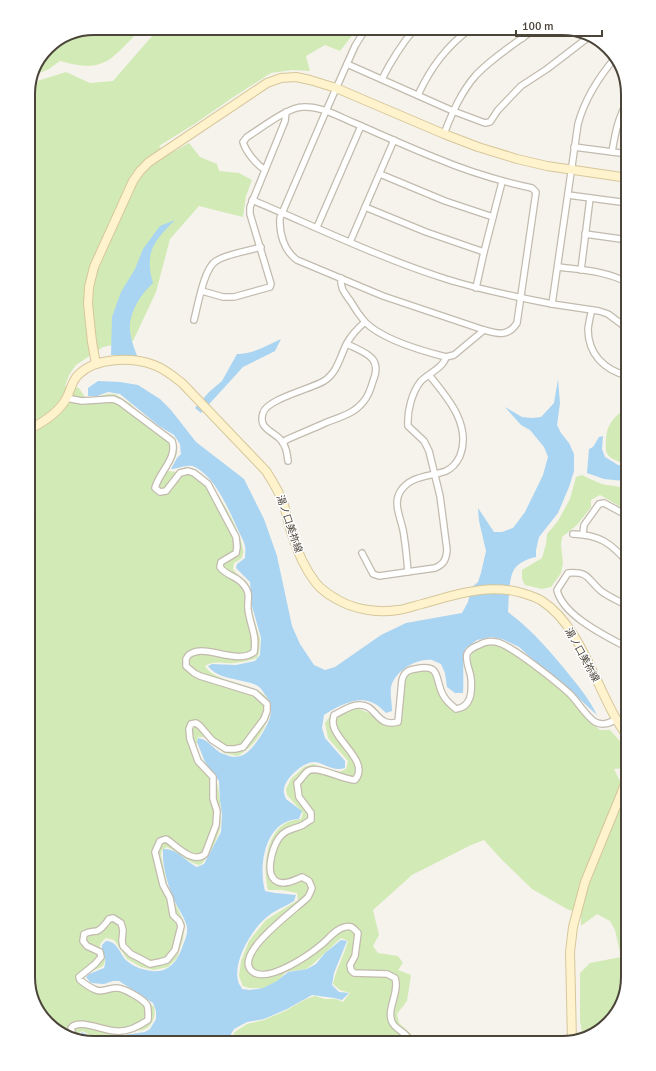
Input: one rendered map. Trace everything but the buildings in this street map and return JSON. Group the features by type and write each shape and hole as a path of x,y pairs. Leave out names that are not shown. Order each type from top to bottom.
{"street":[{"path":"265,170 261,168 245,149 244,142 247,137 286,112 301,107 316,107 326,111 394,140 437,159 502,182 532,188 536,192 516,323 513,329 506,333 496,333 484,330 383,296 297,260 291,255 281,234 280,218 283,213 326,111 336,88 355,46 362,35"},
{"path":"382,80 389,64 409,35"},
{"path":"418,95 426,78 440,57 462,35"},
{"path":"444,134 453,111 464,92 476,76 492,61 527,35"},
{"path":"347,64 453,111 485,123 490,122 498,110 522,86 585,40"},
{"path":"552,304 574,148 582,107 590,91 612,62"},
{"path":"96,364 88,304 89,287 97,260 130,186 140,170 167,149 267,83 282,78 296,77 310,80 336,88 478,147 517,159 571,170 621,177"},
{"path":"202,291 223,297 234,297 270,287 271,280 250,214 252,200 285,121 286,112"},
{"path":"612,152 615,134 621,114"},
{"path":"317,227 361,126"},
{"path":"350,242 394,140"},
{"path":"574,148 621,153"},
{"path":"380,174 445,201 493,217"},
{"path":"476,288 502,182"},
{"path":"568,195 621,202"},
{"path":"581,270 590,198"},
{"path":"252,200 417,269 476,288 520,298 608,314 621,324"},
{"path":"365,208 426,232 484,252"},
{"path":"585,234 621,239"},
{"path":"194,320 209,267 216,261 261,247"},
{"path":"558,267 606,274 621,279"},
{"path":"341,278 340,286 357,312 365,322 389,338 446,357 454,355 484,330"},
{"path":"592,310 588,328 592,350 607,368 621,374"},
{"path":"288,461 283,443 279,438 265,428 262,421 262,413 270,404 323,381 331,374 337,366 347,344 358,328 365,322"},
{"path":"283,443 286,440 347,415 358,408 365,400 376,374 377,366 374,359 347,344"},
{"path":"362,553 373,574 379,576 435,568 442,565 446,559 447,550 442,511 429,451 424,441 408,426 407,418 415,391 421,381 445,362 446,357"},
{"name":"湯ノ口美祢線","path":"35,427 54,413 66,398 72,383 77,376 85,369 96,364 127,360 143,362 169,373 182,383 214,415 266,471 276,487 284,505 291,534 307,570 316,584 330,596 361,609 380,611 399,610 466,592 496,589 515,591 530,595 542,601 559,615 574,635 621,726"},
{"path":"408,572 404,534 398,512 400,492 407,483 415,479 446,471 453,467 458,460 462,449 463,436 461,425 449,400 429,375"},
{"path":"66,398 82,401 113,398 172,441 174,448 172,457 157,480 156,488 160,492 166,491 180,473 188,471 194,473 208,484 236,536 236,553 221,562 220,567 223,571 241,582 246,590 249,599 247,608 256,642 254,652 250,655 242,657 198,651 190,653 186,659 186,666 200,676 255,693 267,704 268,711 264,719 243,747 235,749 226,749 212,740 196,723 191,724 189,729 190,739 198,761 213,777 214,784 212,790 217,817 216,824 205,854 202,857 194,857 188,854 166,838 160,841 155,852 162,885 170,898 173,915 179,921 181,926 175,950 167,960 150,964 131,954 123,946 123,930 121,923 113,918 109,919 102,928 97,931 90,931 84,934 83,941 87,946 100,952 101,957 79,977 80,980 96,990 101,991 112,988 120,988 141,999 147,1005 149,1012 148,1020 130,1029 117,1031 104,1030 82,1024 76,1024 71,1028 72,1032"},
{"path":"582,534 584,525 599,504 604,503 621,512"},
{"path":"573,534 596,537 608,542 621,555"},
{"path":"621,602 600,590 584,574 578,572 568,573 557,590 559,597 570,610 591,628 621,644"},
{"path":"407,1036 392,1022 391,1016 396,990 395,978 387,974 354,973 351,970 350,965 355,956 358,933 352,927 347,926 338,929 322,945 303,959 271,974 258,975 251,970 248,963 250,954 262,939 274,925 308,896 312,888 309,881 302,877 286,883 278,882 272,877 270,868 270,859 279,838 286,831 311,820 311,813 299,797 297,784 307,772 314,769 349,780 355,780 359,776 359,769 356,761 334,729 334,715 356,704 369,707 383,721 391,724 398,722 402,680 404,674 410,670 424,667 431,668 436,673 443,695 448,702 456,709 463,708 468,703 470,689 471,677 467,662 468,653 472,648 486,642 497,642 519,653 570,694 594,721 602,724 609,724 617,719"},
{"path":"572,1035 570,952 573,927 585,882 621,794"}],"green space":[{"path":"94,35 135,35 112,58 104,62 86,66 60,61 49,69 39,73 47,58 55,50 71,39"},
{"path":"153,35 353,35 340,51 325,45 306,56 310,71 292,70 271,73 159,146 168,155 189,143 200,157 217,164 219,171 239,173 252,180 246,196 243,217 199,206 170,239 156,292 133,341 103,347 76,365 69,375 65,386 79,388 85,397 115,394 131,404 140,415 173,439 177,450 176,456 168,471 177,472 185,467 194,469 201,474 217,493 237,530 241,541 243,554 241,559 234,563 233,569 246,581 249,586 250,606 260,639 257,658 234,663 212,663 205,666 212,673 260,692 268,699 271,710 266,724 260,734 247,750 238,756 224,753 204,737 198,737 197,747 200,757 217,782 221,823 218,836 211,851 206,859 199,865 190,862 167,847 162,850 161,855 168,888 185,924 183,939 177,958 168,967 154,970 141,967 127,959 114,940 106,938 102,941 100,948 105,959 103,966 89,973 84,978 93,986 97,987 115,985 130,989 154,1007 155,1014 149,1026 143,1030 130,1031 120,1036 96,1036 82,1031 79,1034 75,1033 61,1026 55,1021 41,1003 36,989 35,977 35,90 36,81 66,72 90,83 113,81"},
{"path":"621,412 621,462 610,457 607,454 606,449 608,428 615,417"},
{"path":"582,475 606,485 621,488 621,507 600,495 591,500 591,507 577,525 562,537 561,545 563,563 561,573 551,587 542,589 525,585 522,579 522,570 542,558 547,534 558,521 570,499 576,477"},
{"path":"485,644 496,644 520,656 570,696 591,722 600,730 610,730 621,742 621,768 614,769 621,781 621,957 615,930 610,921 597,914 581,926 581,914 567,909 532,889 484,840 412,875 373,910 379,935 373,946 378,953 398,956 403,963 398,970 411,975 407,1001 397,1014 399,1023 412,1036 232,1036 235,1032 247,1024 264,1020 285,1011 306,999 315,996 325,999 336,999 343,1002 350,993 340,990 333,984 348,941 341,938 306,969 286,972 277,982 264,988 250,988 243,986 239,976 241,961 249,941 266,920 298,900 297,893 282,890 268,890 266,882 267,855 272,838 285,824 301,819 303,813 287,795 286,789 291,779 304,767 313,764 339,772 346,769 348,761 328,738 325,723 333,712 346,713 357,708 371,714 383,723 400,722 405,679 410,674 422,669 434,672 442,699 457,710 467,709 472,699 474,683 470,661 473,648"},
{"path":"621,957 621,977 617,1000 609,1013 598,1024 582,1033 580,1021 580,973 590,963"}],"water":[{"path":"175,220 156,241 150,255 150,272 153,283 143,294 135,307 130,322 132,342 137,356 111,355 112,317 121,292 135,269 143,249 160,226"},
{"path":"281,339 275,351 243,367 201,413 195,408 209,392 222,381 237,354 254,351"},
{"path":"558,379 560,403 557,425 569,443 574,454 574,471 558,513 539,537 536,557 528,559 518,565 513,571 509,588 508,612 534,635 557,659 582,691 597,715 519,647 502,639 491,637 477,640 465,649 463,666 463,693 455,693 447,687 445,673 441,664 432,660 419,661 407,667 393,681 391,687 392,711 386,713 373,703 359,700 346,703 324,715 322,728 325,738 345,761 345,768 337,769 311,762 300,768 287,781 284,791 286,799 302,811 299,819 287,821 278,827 271,835 264,857 263,880 265,891 296,895 294,901 270,915 255,929 241,955 237,973 238,982 242,989 250,990 263,988 277,981 288,972 307,969 316,964 325,953 341,940 347,941 334,973 332,985 339,992 349,993 342,1000 312,995 287,1009 264,1019 247,1022 234,1029 230,1036 122,1036 145,1032 150,1029 156,1019 156,1011 153,1003 119,981 104,984 91,983 86,977 89,974 104,968 105,958 102,951 102,945 106,941 114,944 124,958 130,963 142,969 152,971 164,970 168,968 179,956 187,932 187,927 168,883 163,863 163,849 168,849 177,853 197,867 204,864 221,832 222,815 219,781 205,762 197,742 198,738 206,741 219,752 229,756 234,757 243,755 254,746 266,727 270,717 271,706 258,686 252,683 225,677 213,671 208,666 212,664 236,665 255,661 260,655 261,638 252,606 250,582 236,568 237,564 245,558 245,546 221,495 203,472 195,467 186,466 171,469 181,454 180,444 174,435 159,426 120,394 108,392 97,396 88,396 88,388 98,381 138,385 160,399 171,410 196,442 244,479 264,519 277,556 292,626 300,644 314,665 325,670 335,667 381,635 406,623 462,613 468,602 471,588 478,582 486,551 479,521 478,508 494,532 502,532 513,528 525,512 543,475 548,457 544,447 530,430 521,425 505,407 522,417 532,418 541,417 554,403"},
{"path":"603,436 602,449 605,457 621,466 621,481 604,479 587,473 589,449 593,447 599,437"},
{"path":"82,1032 90,1036 80,1035"}]}
